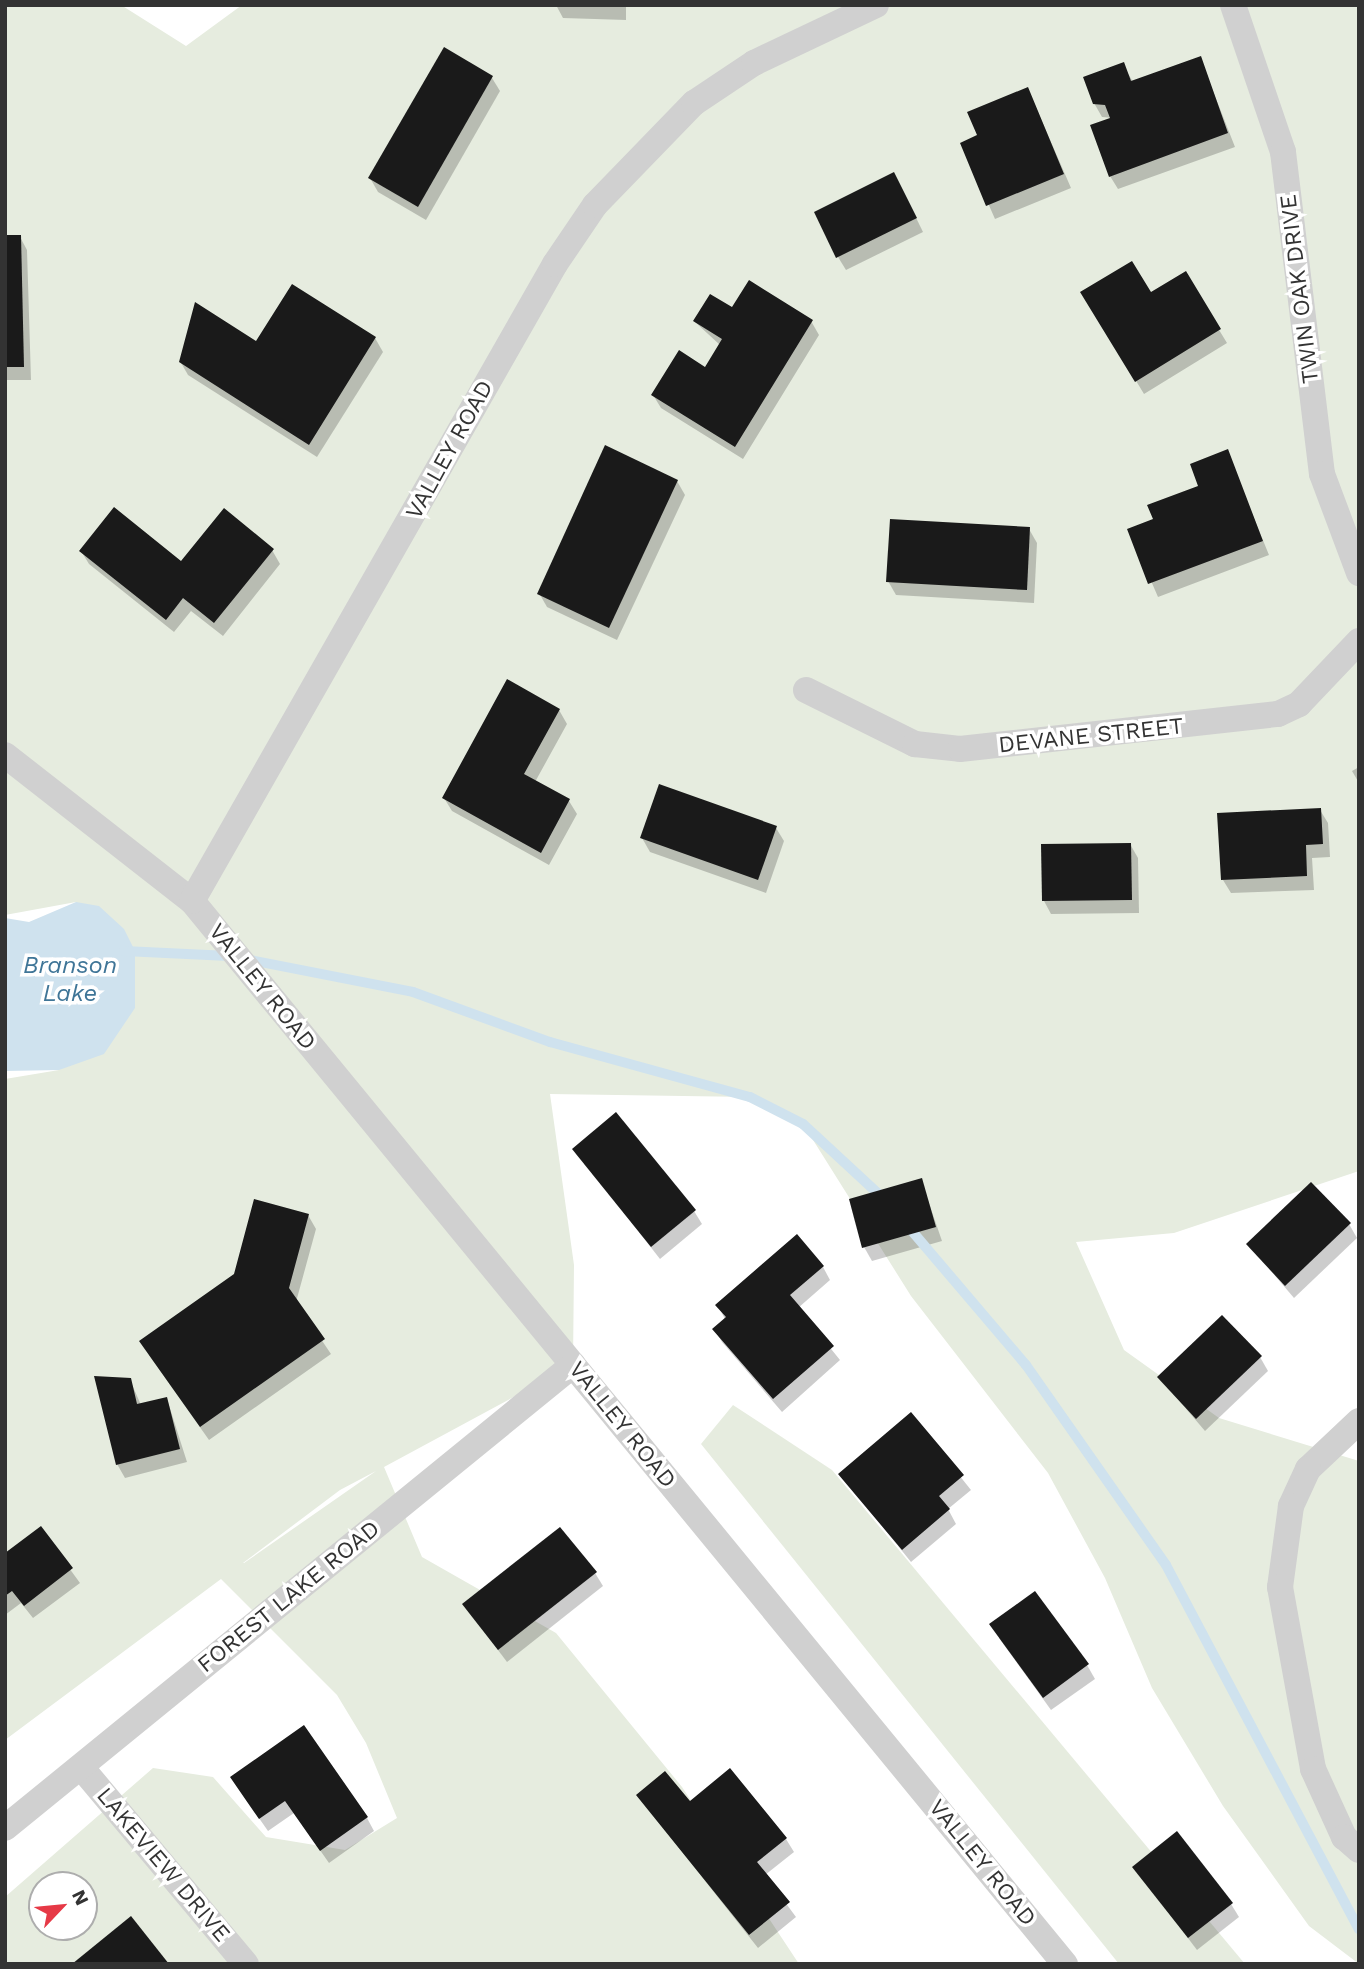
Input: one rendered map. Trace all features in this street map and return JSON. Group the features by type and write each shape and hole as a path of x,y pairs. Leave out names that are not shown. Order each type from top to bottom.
{"street":[{"name":"VALLEY ROAD","path":"876,5 754,63 694,103 595,205 555,264 192,901 1065,1964"},
{"name":"TWIN OAK DRIVE","path":"1233,5 1283,152 1322,474 1359,573"},
{"name":"DEVANE STREET","path":"806,690 915,744 960,749 1278,714 1299,704 1359,641"},
{"path":"5,755 192,901"},
{"name":"FOREST LAKE ROAD","path":"5,1828 573,1365"},
{"path":"1359,1421 1308,1469 1291,1506 1280,1587 1313,1769 1345,1837 1359,1850"},
{"name":"LAKEVIEW DRIVE","path":"81,1767 246,1964"}],"shaded area":[{"path":"5,5 121,5 186,46 242,5 1359,5 1359,1171 1174,1233 1076,1242 1124,1350 1219,1418 1359,1461 1359,1964 1309,1926 1223,1806 1152,1688 1105,1578 1048,1473 911,1296 803,1124 750,1097 550,1094 574,1265 573,1365 384,1467 422,1557 556,1633 682,1787 799,1964 5,1964 5,1897 28,1877 28,1941 98,1941 98,1871 35,1871 153,1768 213,1777 266,1837 345,1850 397,1818 366,1743 337,1695 221,1579 5,1740 5,1079 59,1070 76,902 5,915","holes":["376,1471 244,1563 340,1490"]},
{"path":"733,1405 832,1470 1245,1964 1119,1964 701,1444"}],"water":[{"name":"Branson Lake","path":"76,902 99,906 124,929 135,951 135,1008 104,1054 59,1070 5,1071 5,918 29,922"}],"building":[{"path":"444,47 493,76 418,207 368,178"},
{"path":"1201,56 1228,133 1109,177 1090,125 1110,118 1105,105 1093,104 1083,77 1124,62 1131,81"},
{"path":"1028,87 1064,174 986,206 960,143 977,135 967,112"},
{"path":"894,172 917,218 836,258 814,212"},
{"path":"5,235 21,235 24,367 5,367"},
{"path":"1132,261 1151,292 1186,271 1221,329 1135,382 1080,292"},
{"path":"749,280 813,320 735,447 651,395 679,350 705,367 722,339 693,321 710,294 732,307"},
{"path":"292,284 376,337 309,445 179,362 195,302 256,341"},
{"path":"605,445 678,480 609,628 537,594"},
{"path":"1228,449 1263,541 1148,584 1127,529 1153,519 1147,505 1198,486 1190,464"},
{"path":"114,507 181,561 224,508 274,549 214,623 183,598 166,620 79,551"},
{"path":"890,519 1030,527 1027,590 886,582"},
{"path":"507,679 560,709 524,774 570,799 541,853 442,798"},
{"path":"659,784 777,826 758,880 640,838"},
{"path":"1321,808 1323,844 1306,845 1307,876 1221,880 1217,813"},
{"path":"1131,843 1132,900 1042,901 1041,844"},
{"path":"616,1112 696,1210 651,1247 572,1149"},
{"path":"922,1178 936,1227 862,1248 849,1199"},
{"path":"1311,1182 1351,1223 1285,1286 1246,1244"},
{"path":"254,1199 309,1214 289,1288 325,1339 200,1427 139,1341 234,1274"},
{"path":"797,1234 824,1266 790,1295 834,1346 773,1399 712,1329 726,1317 715,1305"},
{"path":"1222,1315 1262,1356 1196,1419 1157,1377"},
{"path":"94,1376 131,1378 137,1404 167,1397 180,1449 116,1465"},
{"path":"911,1412 964,1475 939,1496 950,1509 902,1550 838,1474"},
{"path":"41,1526 73,1568 24,1606 12,1591 5,1596 5,1553"},
{"path":"560,1527 597,1572 498,1650 462,1604"},
{"path":"1035,1591 1089,1664 1043,1698 989,1624"},
{"path":"304,1725 368,1817 320,1851 285,1801 259,1819 230,1777"},
{"path":"730,1768 787,1838 757,1862 790,1902 749,1935 636,1795 665,1771 690,1801"},
{"path":"1177,1831 1233,1903 1188,1938 1132,1867"},
{"path":"131,1916 169,1964 72,1964"}],"waterway":[{"path":"124,951 229,956"},
{"path":"245,959 413,992 550,1042 750,1097 803,1124 884,1199"},
{"path":"906,1224 1026,1365 1166,1565 1359,1929"}]}
